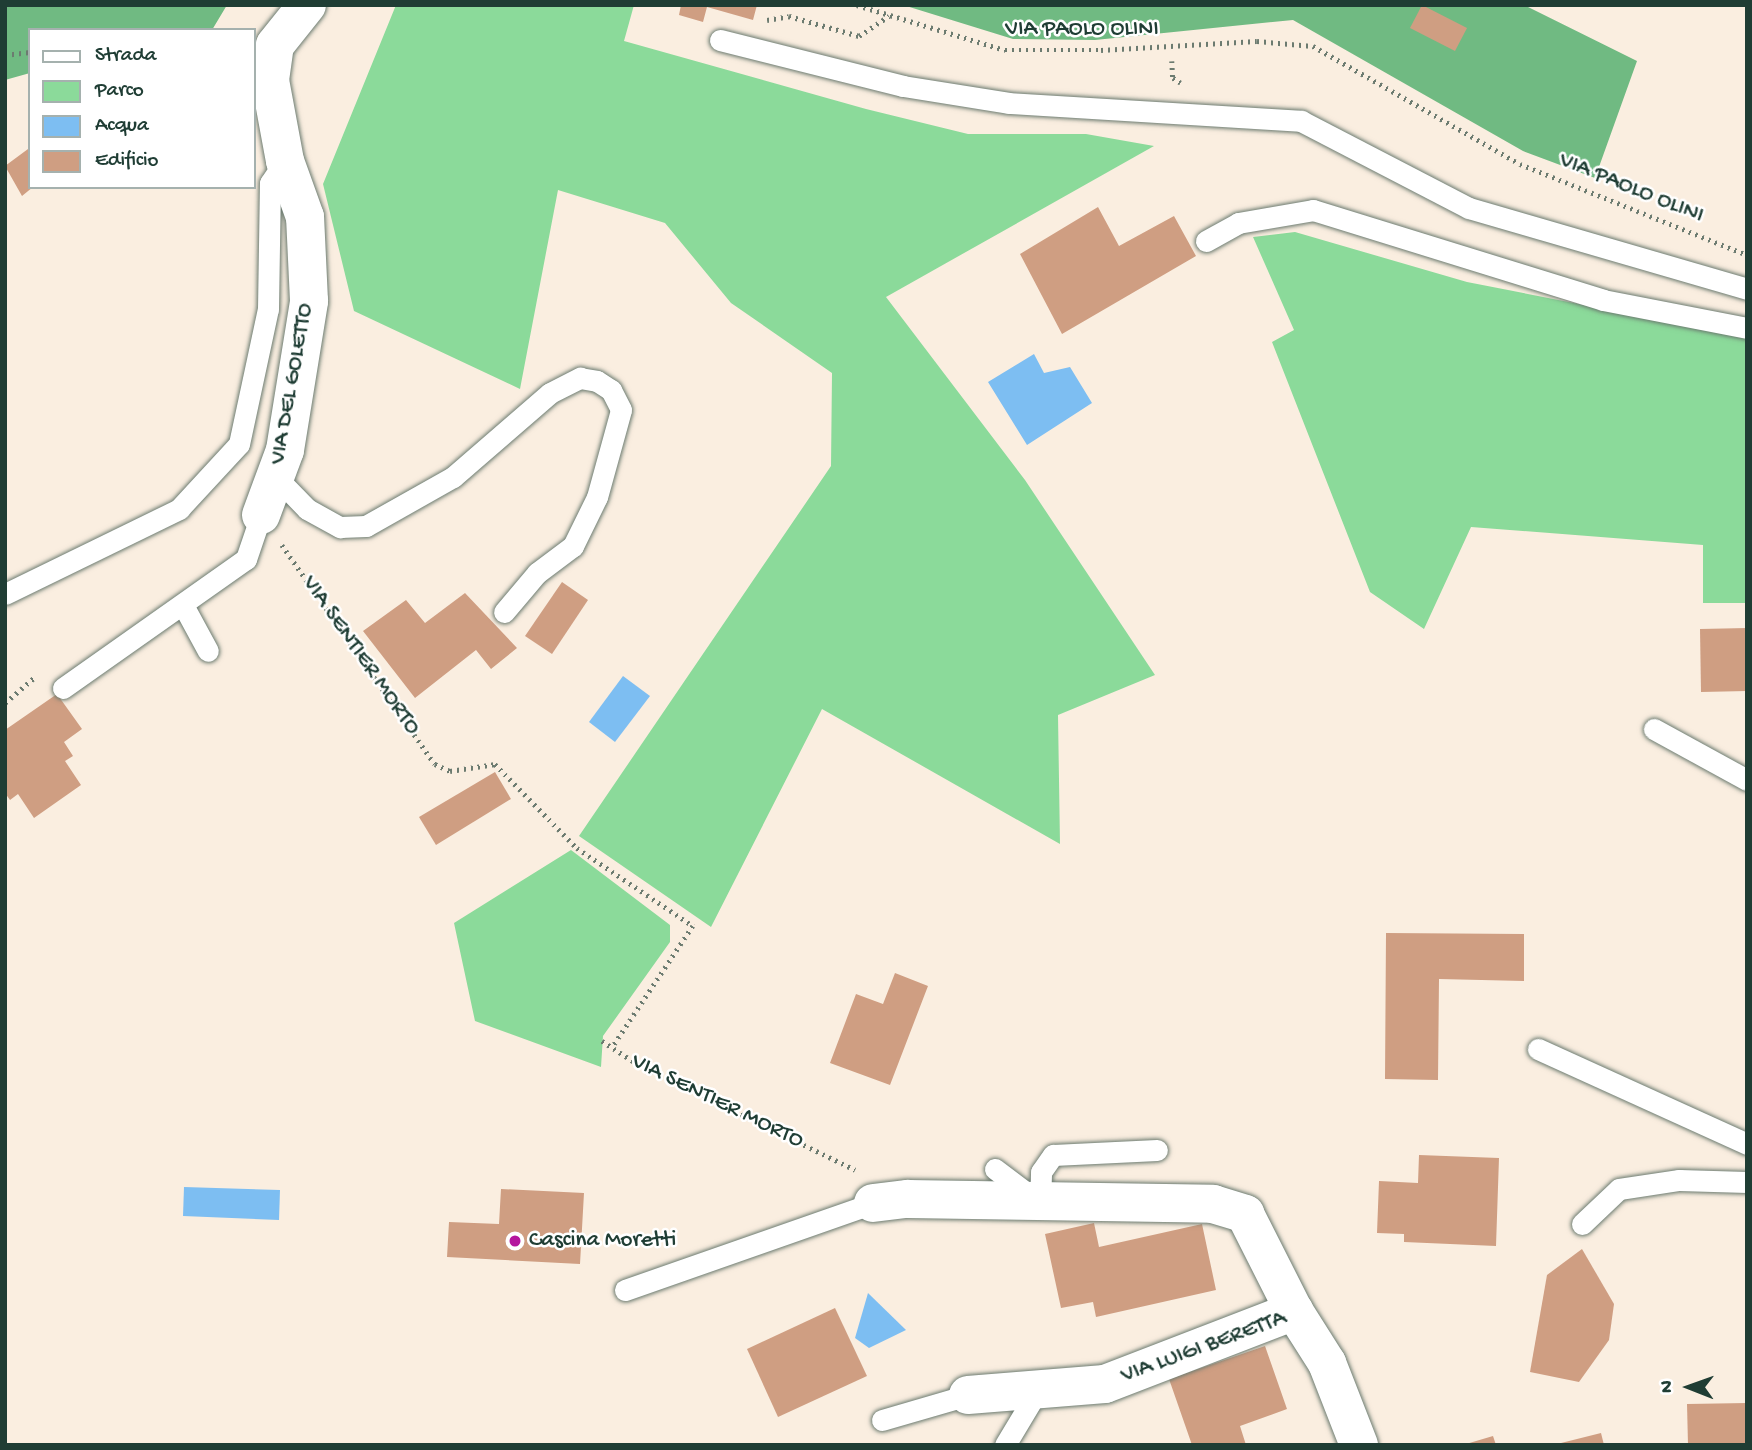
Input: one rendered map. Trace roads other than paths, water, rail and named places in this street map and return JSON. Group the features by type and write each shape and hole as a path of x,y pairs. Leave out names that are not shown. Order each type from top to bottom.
{"street":[{"name":"VIA DEL GOLETTO","path":"261,515 277,478 309,301 305,217 285,161 264,44 307,5"},
{"path":"890,1201 1213,1204 1245,1214 1294,1311"},
{"name":"VIA LUIGI BERETTA","path":"968,1395 1105,1384 1294,1311 1326,1363 1359,1445"}],"lane":[{"path":"720,40 903,86 1009,103 1301,121 1469,208 1747,289"},
{"path":"5,594 179,509 239,444 268,309 270,183 285,161"},
{"path":"1206,241 1238,223 1313,210 1603,300 1747,328"},
{"path":"277,478 307,509 340,527 366,526 453,477 550,393 580,378 597,381 611,390 621,410 597,497 573,546 537,573 504,612"},
{"path":"63,688 183,606 246,559 261,515"},
{"path":"183,606 208,651"},
{"path":"1654,729 1747,780"},
{"path":"1538,1049 1747,1144"},
{"path":"1040,1203 1041,1172 1053,1155 1157,1150"},
{"path":"995,1169 1040,1203"},
{"path":"1582,1224 1619,1189 1679,1180 1747,1182"},
{"path":"625,1290 890,1201"},
{"path":"1005,1445 1038,1390"},
{"path":"882,1420 968,1395"}],"water":[{"path":"1034,354 1044,373 1070,367 1092,403 1027,445 988,382"},
{"path":"623,676 650,696 615,742 589,722"},
{"path":"184,1187 280,1190 279,1220 183,1216"},
{"path":"868,1293 906,1330 869,1348 855,1338"}],"place":[{"name":"Cascina Moretti","path":"515,1241"}]}
